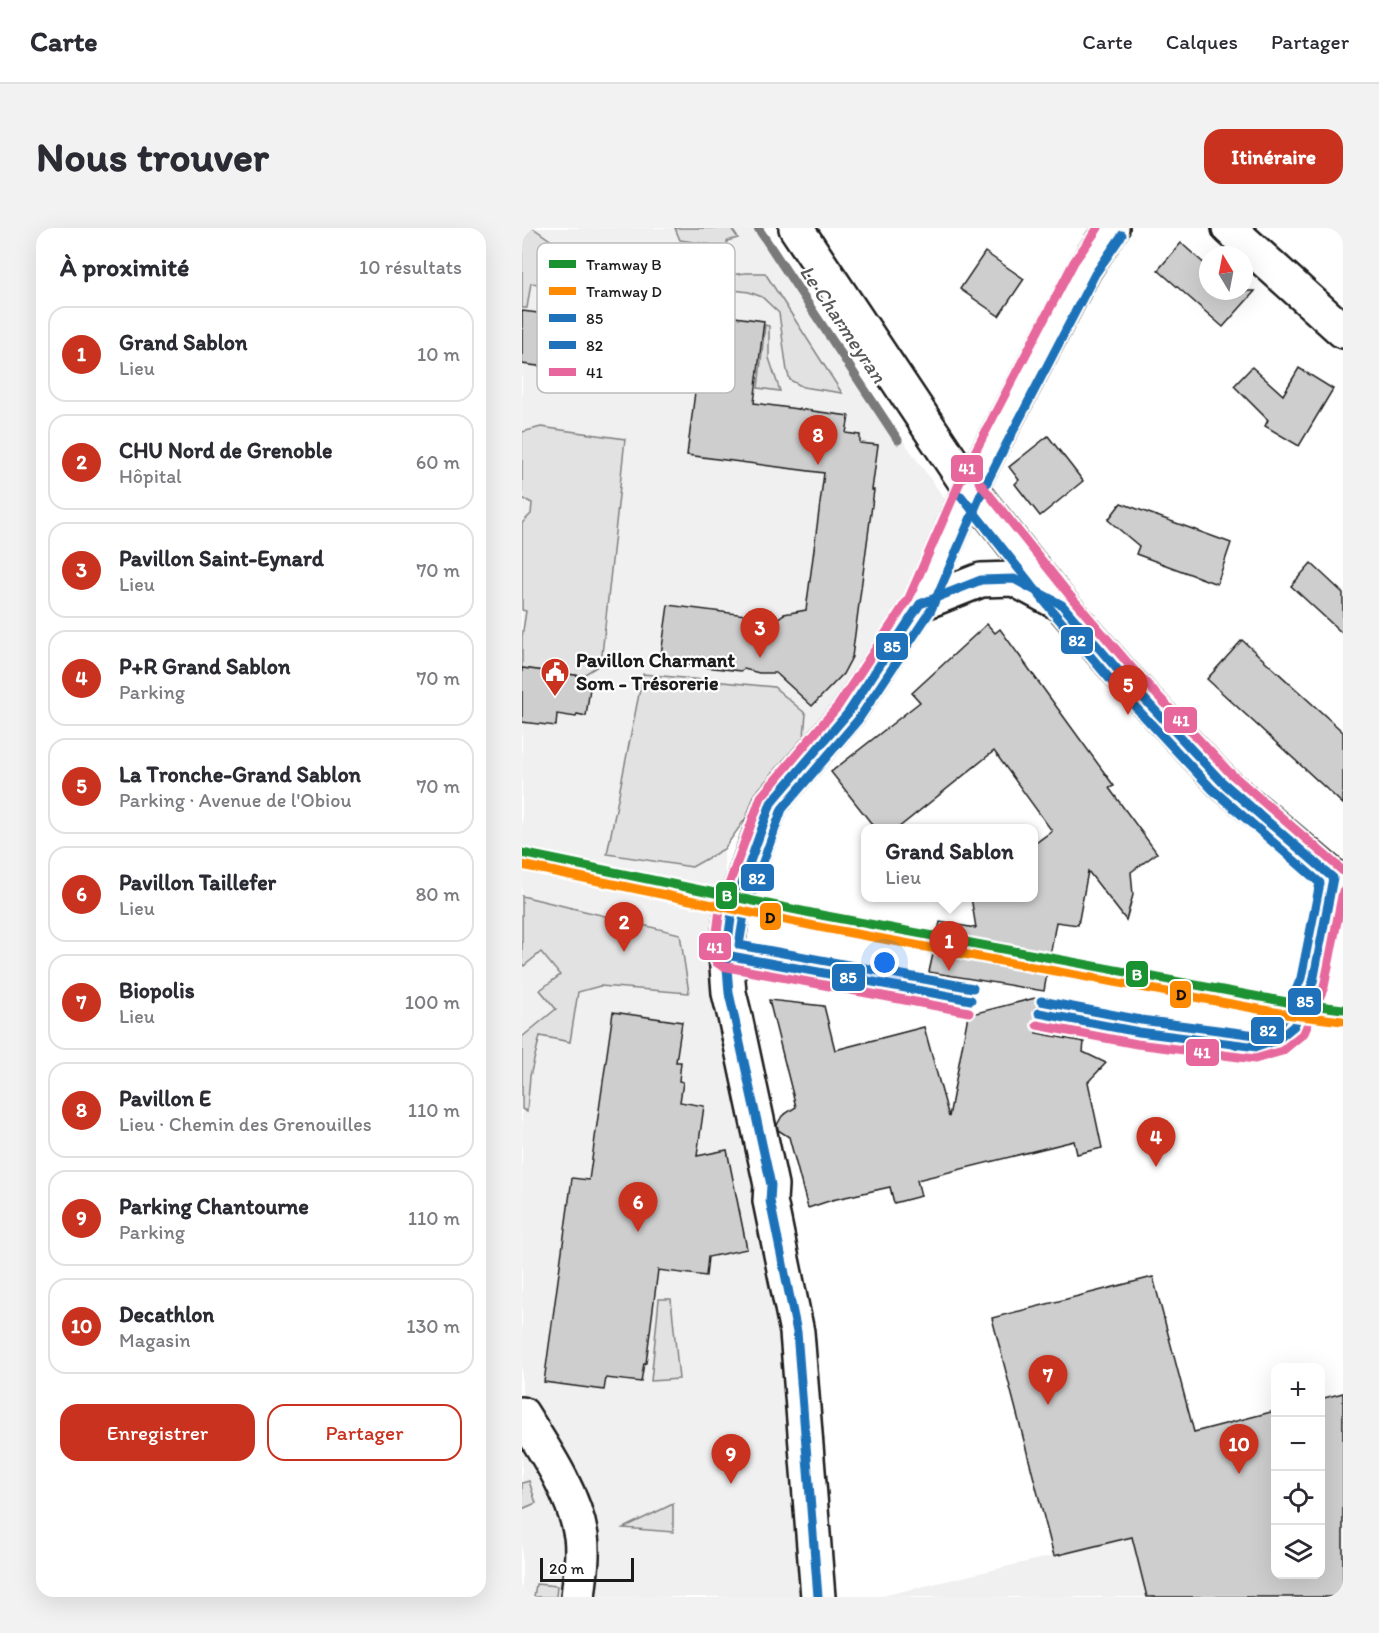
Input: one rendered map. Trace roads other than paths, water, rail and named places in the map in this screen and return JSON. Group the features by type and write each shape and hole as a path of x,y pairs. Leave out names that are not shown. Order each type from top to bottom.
{"street":[{"path":"796,228 970,489 1062,605 1123,676 1221,781 1343,885"},
{"path":"818,1597 797,1332 770,1201 771,1185 729,993 726,955 732,912 771,803 848,713 920,604 970,489 1085,268 1112,228"},
{"path":"1229,228 1343,331"},
{"path":"920,604 981,580 1014,579 1062,605"},
{"path":"522,1414 548,1455 577,1518 581,1538 578,1597"}],"waterway":[{"name":"Le Charmeyran","path":"758,228 898,440"}],"tram line":[{"name":"B","path":"522,853 821,915 1287,1002 1343,1009"},
{"name":"D","path":"522,865 819,927 1285,1014 1342,1021"},
{"path":"1047,972 1247,1009"}],"place":[{"name":"Pavillon E","path":"818,465"},
{"name":"Pavillon Saint-Eynard","path":"760,658"},
{"name":"Pavillon Charmant Som - Trésorerie","path":"555,698"},
{"name":"La Tronche-Grand Sablon","path":"1128,715"},
{"name":"CHU Nord de Grenoble","path":"624,952"},
{"name":"Grand Sablon","path":"949,971"},
{"name":"P+R Grand Sablon","path":"1156,1167"},
{"name":"Pavillon Taillefer","path":"638,1232"},
{"name":"Biopolis","path":"1048,1405"},
{"name":"Decathlon","path":"1239,1474"},
{"name":"Parking Chantourne","path":"731,1484"}]}
